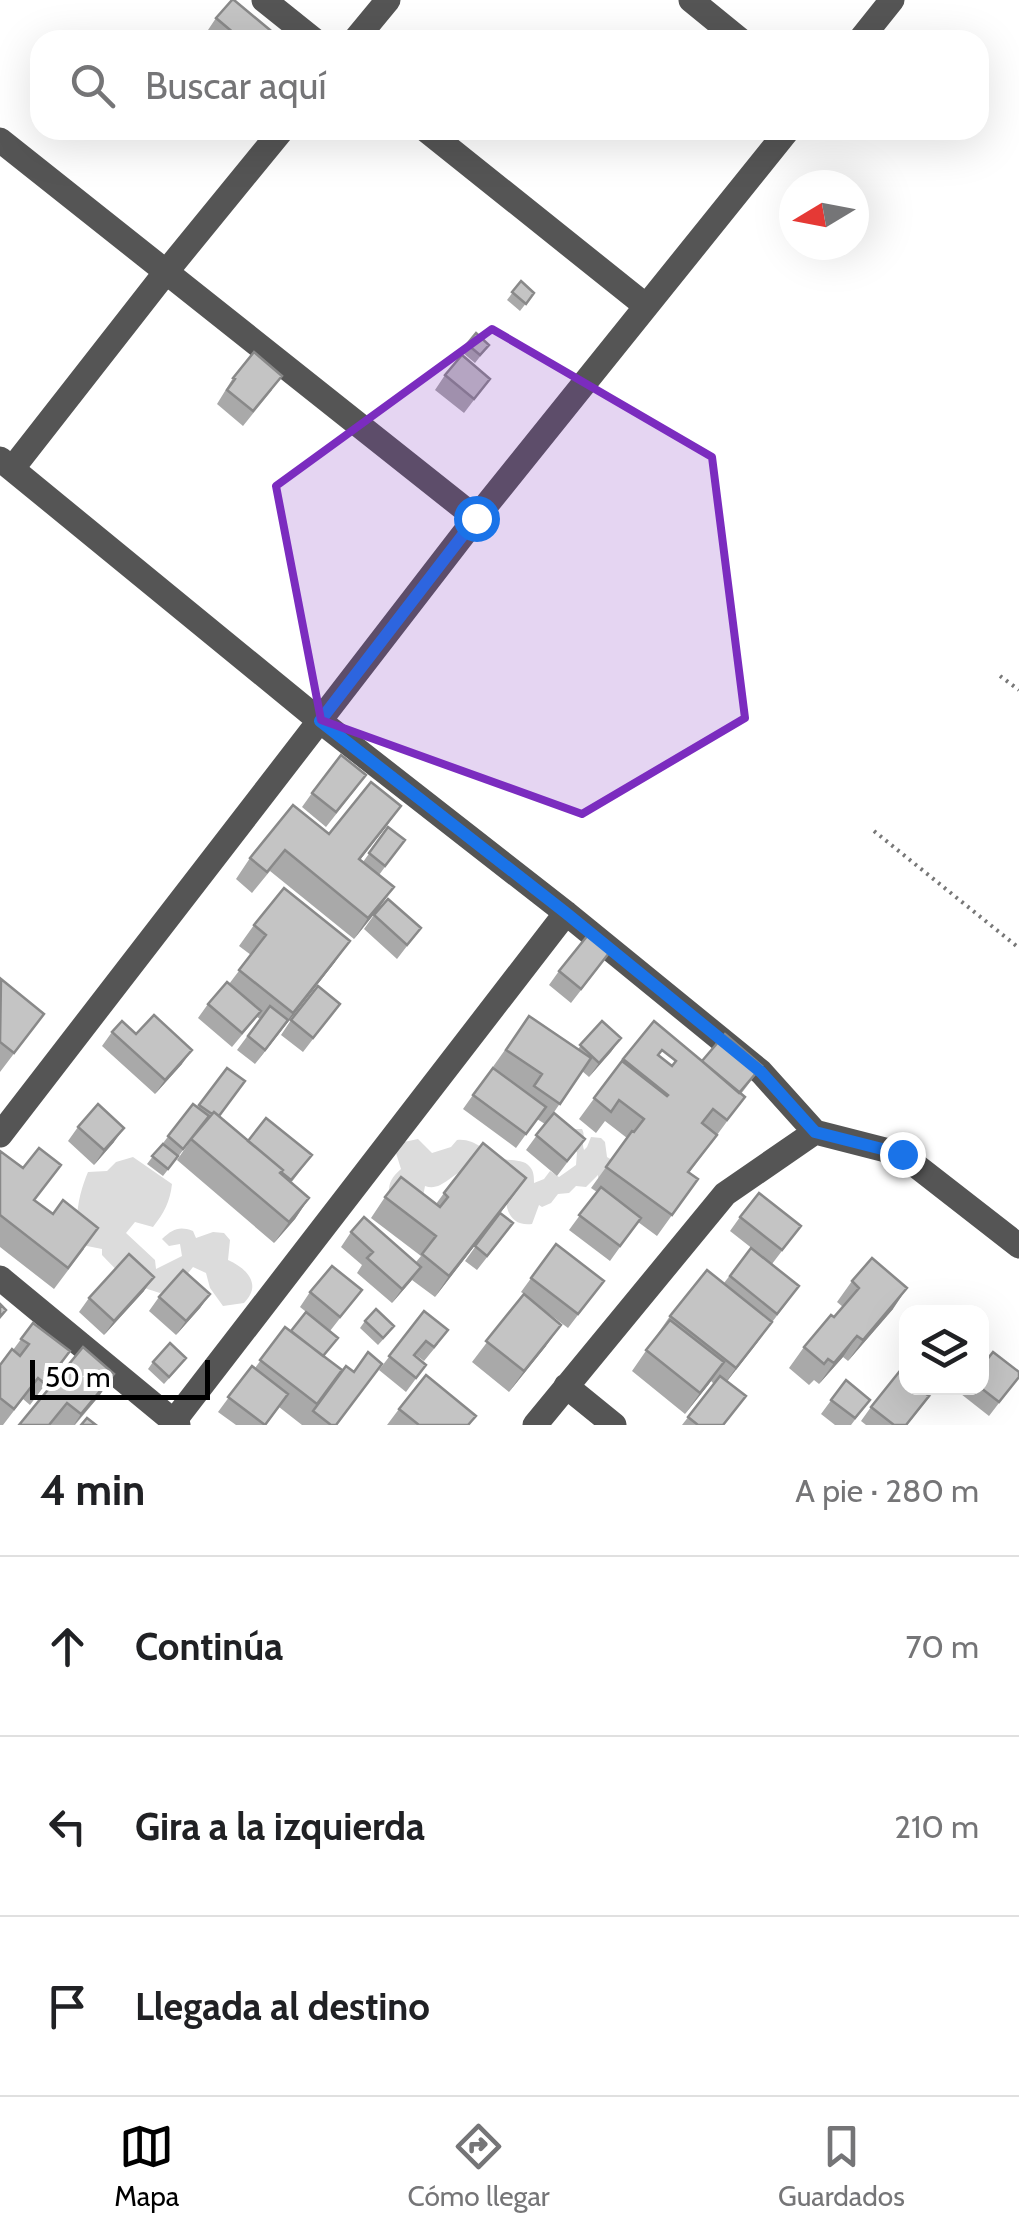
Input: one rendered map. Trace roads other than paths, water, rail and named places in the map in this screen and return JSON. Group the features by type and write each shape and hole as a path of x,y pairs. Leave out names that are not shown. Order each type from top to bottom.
{"street":[{"path":"264,0 302,30"},
{"path":"363,30 388,0"},
{"path":"691,0 728,30"},
{"path":"868,30 892,0"},
{"path":"0,140 476,518"},
{"path":"274,140 6,464 320,721 761,1072 815,1132 902,1154 1019,1246"},
{"path":"438,140 646,306"},
{"path":"0,1135 476,518 780,140"},
{"path":"0,1278 174,1424 566,913"},
{"path":"535,1425 725,1194 815,1132"},
{"path":"566,1386 614,1425"}]}
